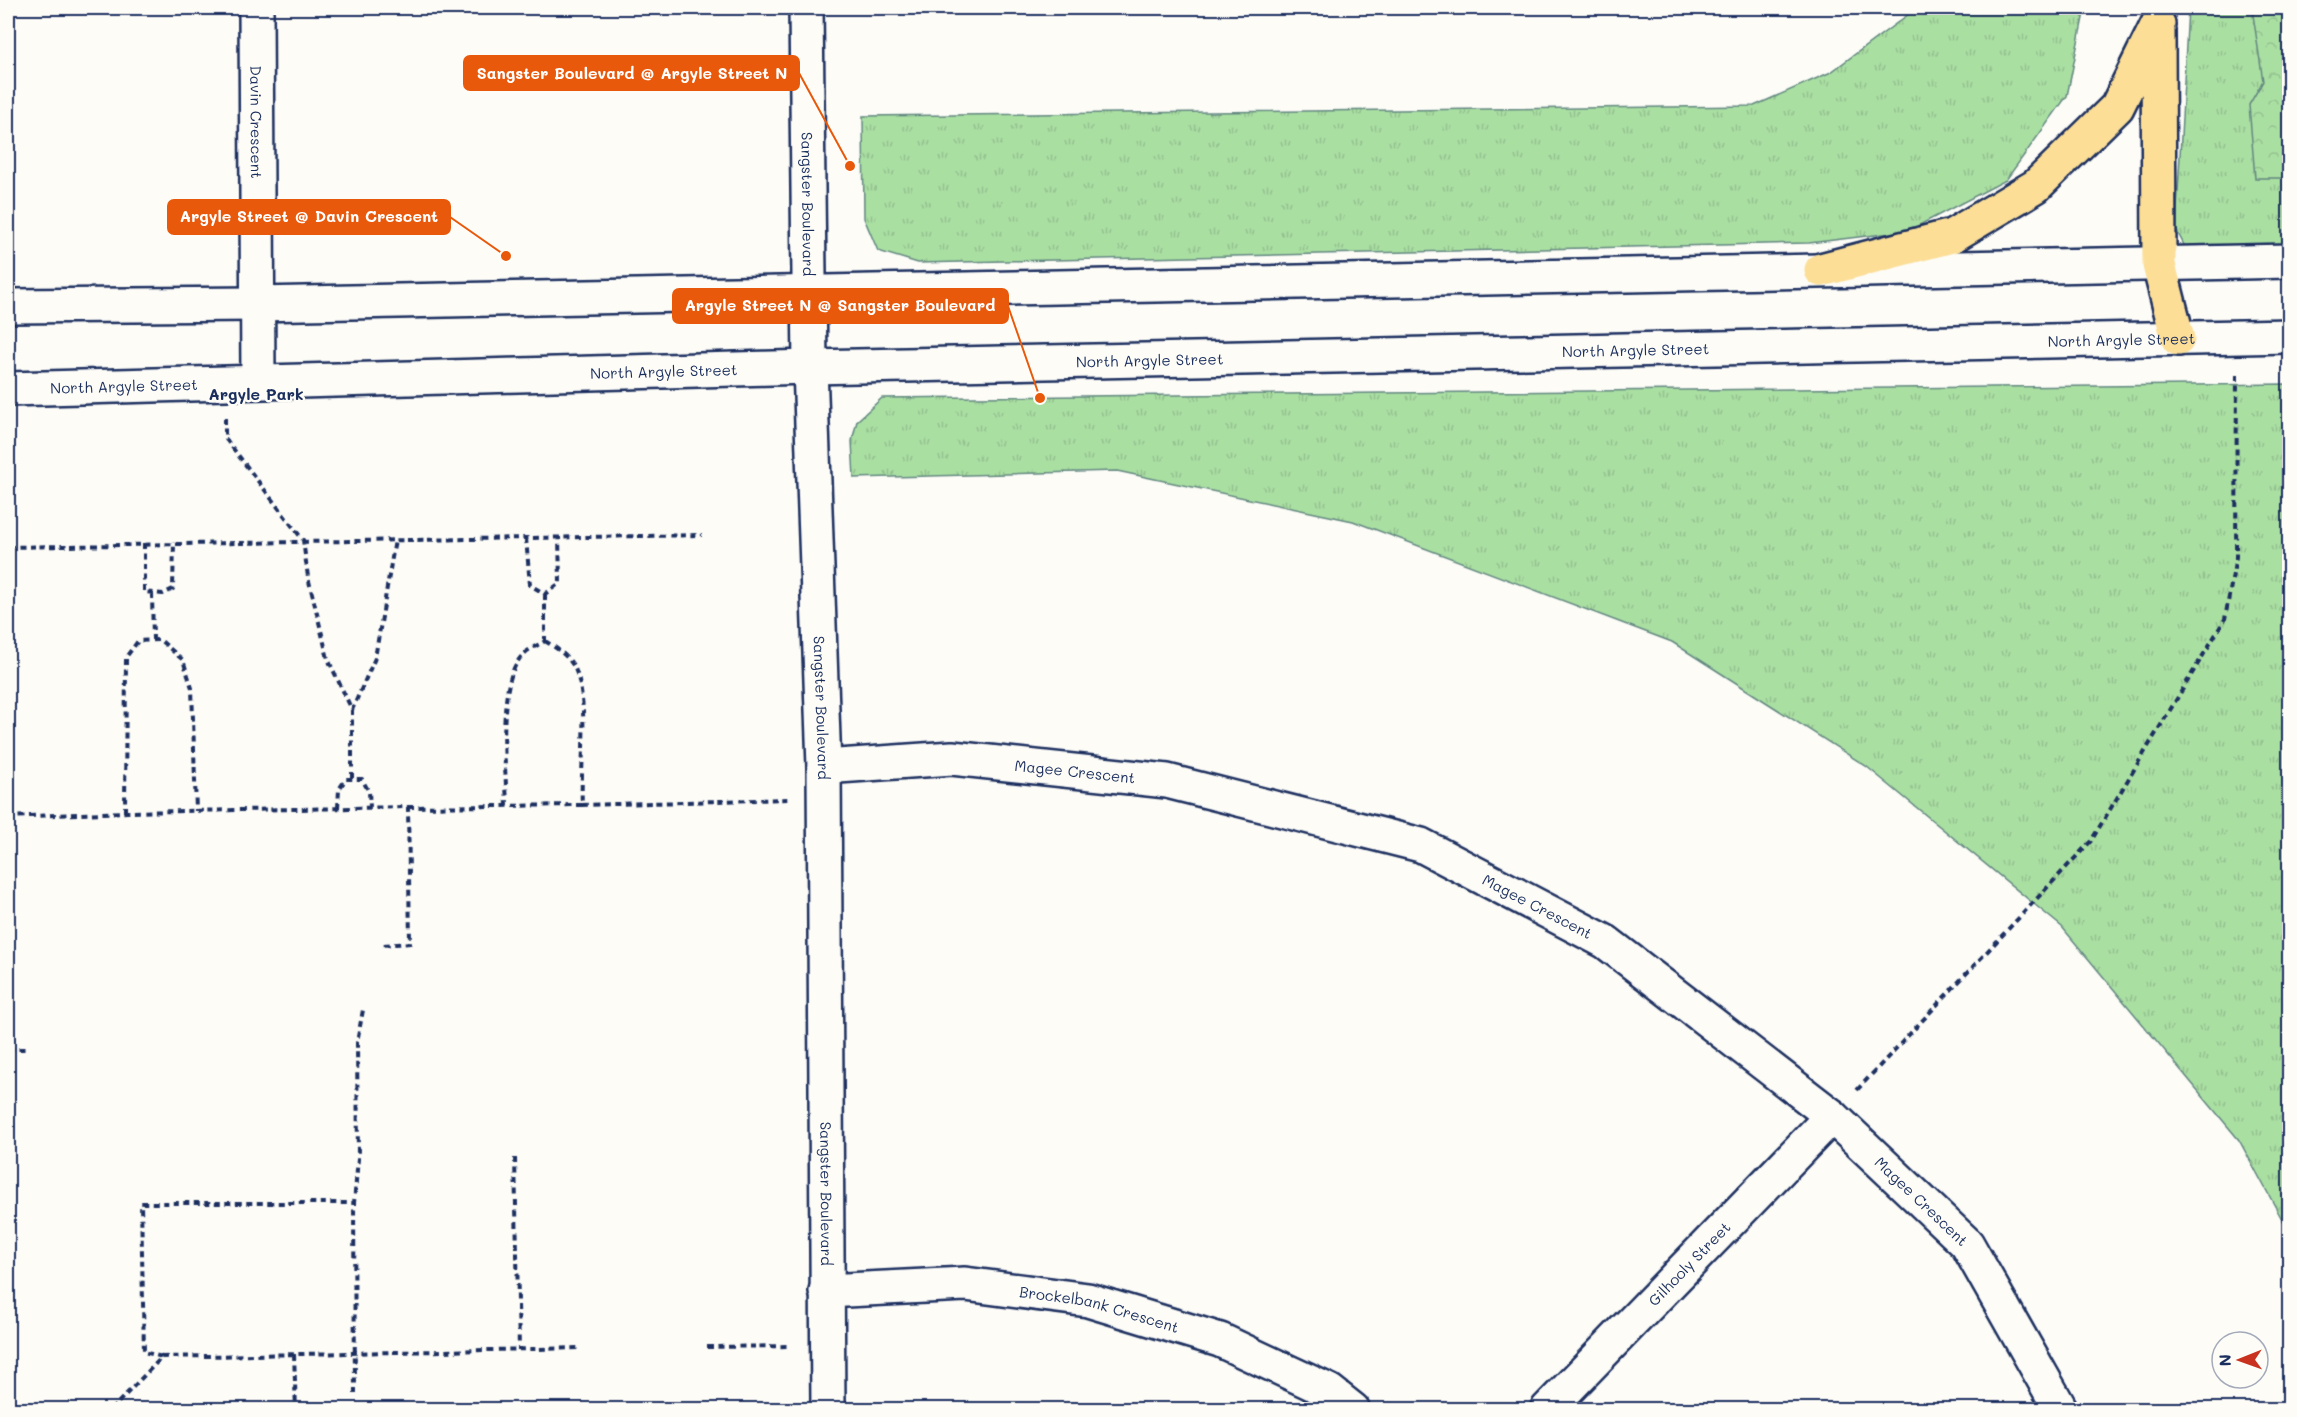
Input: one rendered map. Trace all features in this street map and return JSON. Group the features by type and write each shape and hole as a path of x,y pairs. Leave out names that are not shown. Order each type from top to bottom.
{"highway":[{"path":"2158,16 2159,265 2178,339"},
{"path":"1821,270 1952,236 2036,186 2117,107 2158,16"}],"street":[{"name":"Davin Crescent","path":"256,8 258,380"},
{"name":"Sangster Boulevard","path":"806,8 810,367 824,782 828,1410"},
{"path":"8,306 257,304 2289,261"},
{"name":"North Argyle Street","path":"8,389 258,380 810,367 2289,336"},
{"name":"Magee Crescent","path":"824,782 952,758 1167,781 1421,845 1606,942 1832,1116 1966,1244 2061,1410"},
{"name":"Gilhooly Street","path":"1547,1410 1832,1116"},
{"name":"Brockelbank Crescent","path":"826,1291 965,1284 1088,1300 1220,1340 1329,1391 1353,1410"}],"path":[{"path":"1832,1116 2091,841 2225,619 2236,557 2238,391 2234,337"},
{"path":"225,382 225,438 303,540 308,578 327,659 352,710"},
{"path":"8,547 174,542 702,535"},
{"path":"545,594 560,583 559,537"},
{"path":"526,538 530,585 545,594"},
{"path":"352,778 352,710 375,658 395,540"},
{"path":"144,543 144,592 163,594 173,588 174,542"},
{"path":"152,593 153,640"},
{"path":"545,594 545,641"},
{"path":"125,812 126,657 138,641 153,640 160,640 183,660 192,688 196,811"},
{"path":"545,641 561,650 577,672 582,708 582,805"},
{"path":"507,806 504,719 507,683 523,653 545,641"},
{"path":"338,808 339,789 346,779 352,778 362,779 369,792 370,807"},
{"path":"8,817 125,812 582,805 824,782"},
{"path":"382,945 410,943 408,807"},
{"path":"355,1394 354,1203 358,1159 357,1042 363,1010"},
{"path":"8,1049 29,1049"},
{"path":"515,1158 519,1350"},
{"path":"354,1203 141,1203 144,1352 162,1357 581,1348"},
{"path":"707,1347 827,1346"},
{"path":"294,1354 296,1410"},
{"path":"111,1410 162,1357"}],"green space":[{"path":"1917,8 2085,8 2067,96 2006,180 1908,231 1809,243 918,263 878,251 864,218 863,116 1754,106 1831,72"},
{"path":"2188,8 2289,8 2289,244 2186,249 2176,229"},
{"path":"2252,8 2289,8 2289,178 2255,178 2249,105 2263,81"},
{"path":"2289,384 2289,1232 2239,1140 2062,927 1866,766 1672,642 1353,521 1117,471 854,478 852,441 857,421 882,398"}],"place":[{"name":"Sangster Boulevard @ Argyle Street N","path":"850,166"},
{"name":"Argyle Street @ Davin Crescent","path":"506,256"},
{"name":"Argyle Street N @ Sangster Boulevard","path":"1040,398"}],"district":[{"name":"Argyle Park","path":"256,393"}]}
